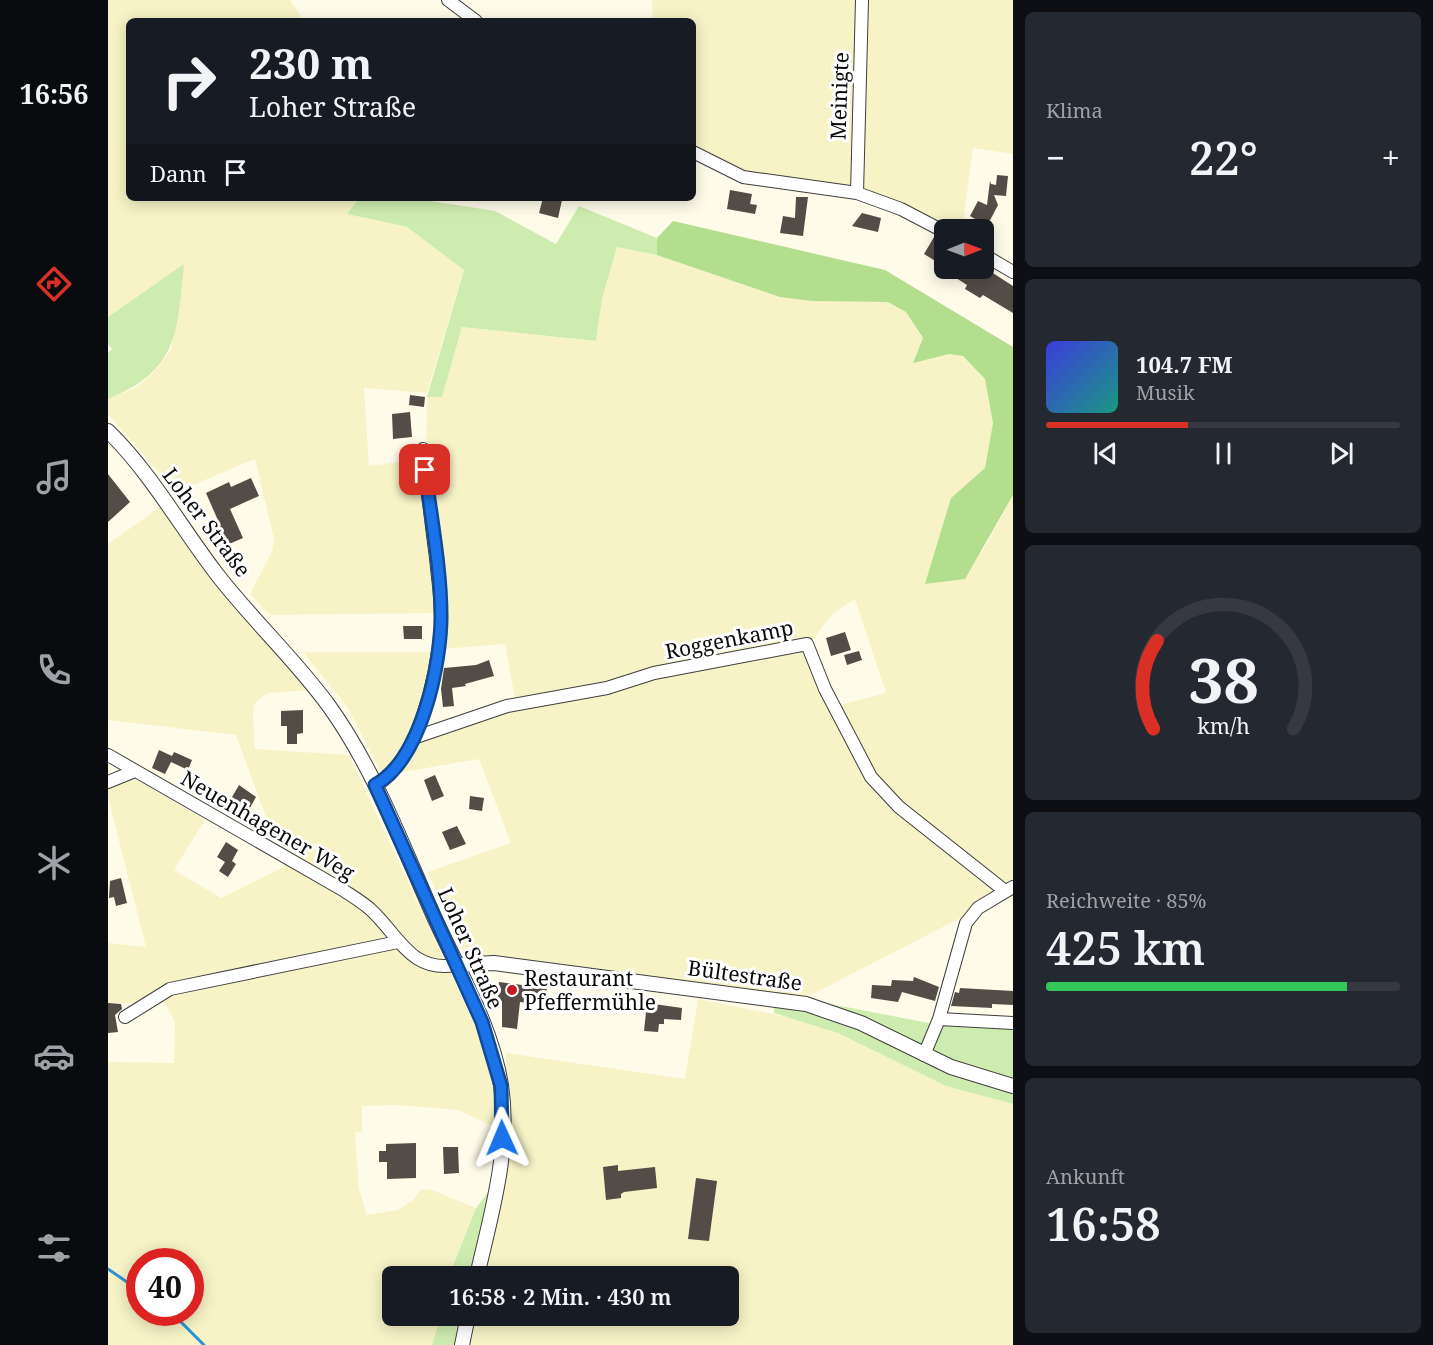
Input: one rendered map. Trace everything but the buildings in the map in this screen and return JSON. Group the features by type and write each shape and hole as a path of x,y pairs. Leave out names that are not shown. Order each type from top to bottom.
{"street":[{"path":"447,0 472,18"},
{"name":"Meinigte","path":"857,193 862,0"},
{"path":"696,154 743,177 857,193 901,209 934,226"},
{"path":"994,261 1013,272"},
{"name":"Loher Straße","path":"108,431 165,498 216,574 315,687 351,740 375,785 482,1022 501,1086 501,1172 479,1266"},
{"path":"375,785 392,773 416,737 431,684 441,627 423,448"},
{"name":"Roggenkamp","path":"416,737 507,706 607,688 654,673 807,644 825,688 871,777 899,807 1009,889 978,908 966,923 939,1019 924,1055"},
{"name":"Neuenhagener Weg","path":"108,755 343,890 371,910 398,942 431,966 456,965"},
{"path":"108,782 135,771"},
{"path":"124,1017 170,989 398,942"},
{"name":"Bültestraße","path":"456,965 494,963 806,1004 861,1023 951,1067 1013,1086"},
{"path":"939,1019 1013,1023"},
{"path":"462,1345 466,1326"}],"shaded area":[{"path":"108,0 290,0 302,18 126,18 126,201 357,201 347,214 407,227 464,269 427,393 364,388 369,466 426,458 427,397 442,397 462,327 596,341 602,299 617,247 657,255 812,301 888,302 906,312 923,339 949,354 963,356 985,379 993,423 985,468 951,498 981,554 1013,495 1013,900 1005,895 805,998 464,954 428,872 511,843 479,759 397,773 389,787 348,708 303,652 435,652 410,741 517,709 505,644 443,649 439,613 270,615 250,594 272,552 274,539 255,459 176,492 108,414 108,399 135,388 154,372 171,350 184,265 108,317","holes":["855,599 886,693 836,706 811,642 832,614"]},
{"path":"652,0 1013,0 1013,154 973,148 963,219 934,219 934,225 857,192 744,175 696,151 696,18 653,18"},
{"path":"163,505 310,690 268,693 259,699 254,705 253,716 255,749 349,755 505,1091 506,1053 685,1079 698,999 803,1020 838,1033 946,1086 1013,1104 1013,1345 468,1345 472,1326 739,1326 739,1266 484,1266 508,1133 458,1110 396,1105 362,1106 362,1132 355,1133 359,1189 367,1215 398,1210 412,1201 422,1189 432,1190 476,1208 453,1266 382,1266 382,1326 438,1326 432,1345 108,1345 108,1062 174,1063 175,1022 165,1003 108,1003 108,943 146,947 108,797 108,787 133,778 205,820 174,870 221,898 284,867 236,735 108,720 108,544"}],"green space":[{"path":"357,201 430,201 495,211 556,244 579,206 657,238 657,255 617,247 602,299 596,341 462,327 442,397 427,397 464,270 407,227 347,214"},
{"path":"673,221 885,270 1013,347 1013,495 965,579 925,584 951,498 985,468 993,423 985,379 963,356 949,354 913,363 923,338 906,312 888,302 812,301 780,297 657,255 657,238"},
{"path":"184,264 176,329 161,362 149,375 131,388 108,399 108,353 112,349 108,344 108,317"},
{"path":"774,993 934,1024 1013,1027 1013,1104 946,1086 838,1033 774,1013"},
{"path":"505,1170 484,1266 453,1266 476,1208"},
{"path":"438,1326 472,1326 468,1345 432,1345"}],"waterway":[{"path":"108,1269 126,1281"},
{"path":"185,1326 204,1345"}],"place":[{"name":"Restaurant Pfeffermühle","path":"512,990"}],"route":[{"path":"425,470 441,627 431,684 416,737 392,773 375,785 482,1022 501,1086 502,1138"}]}
